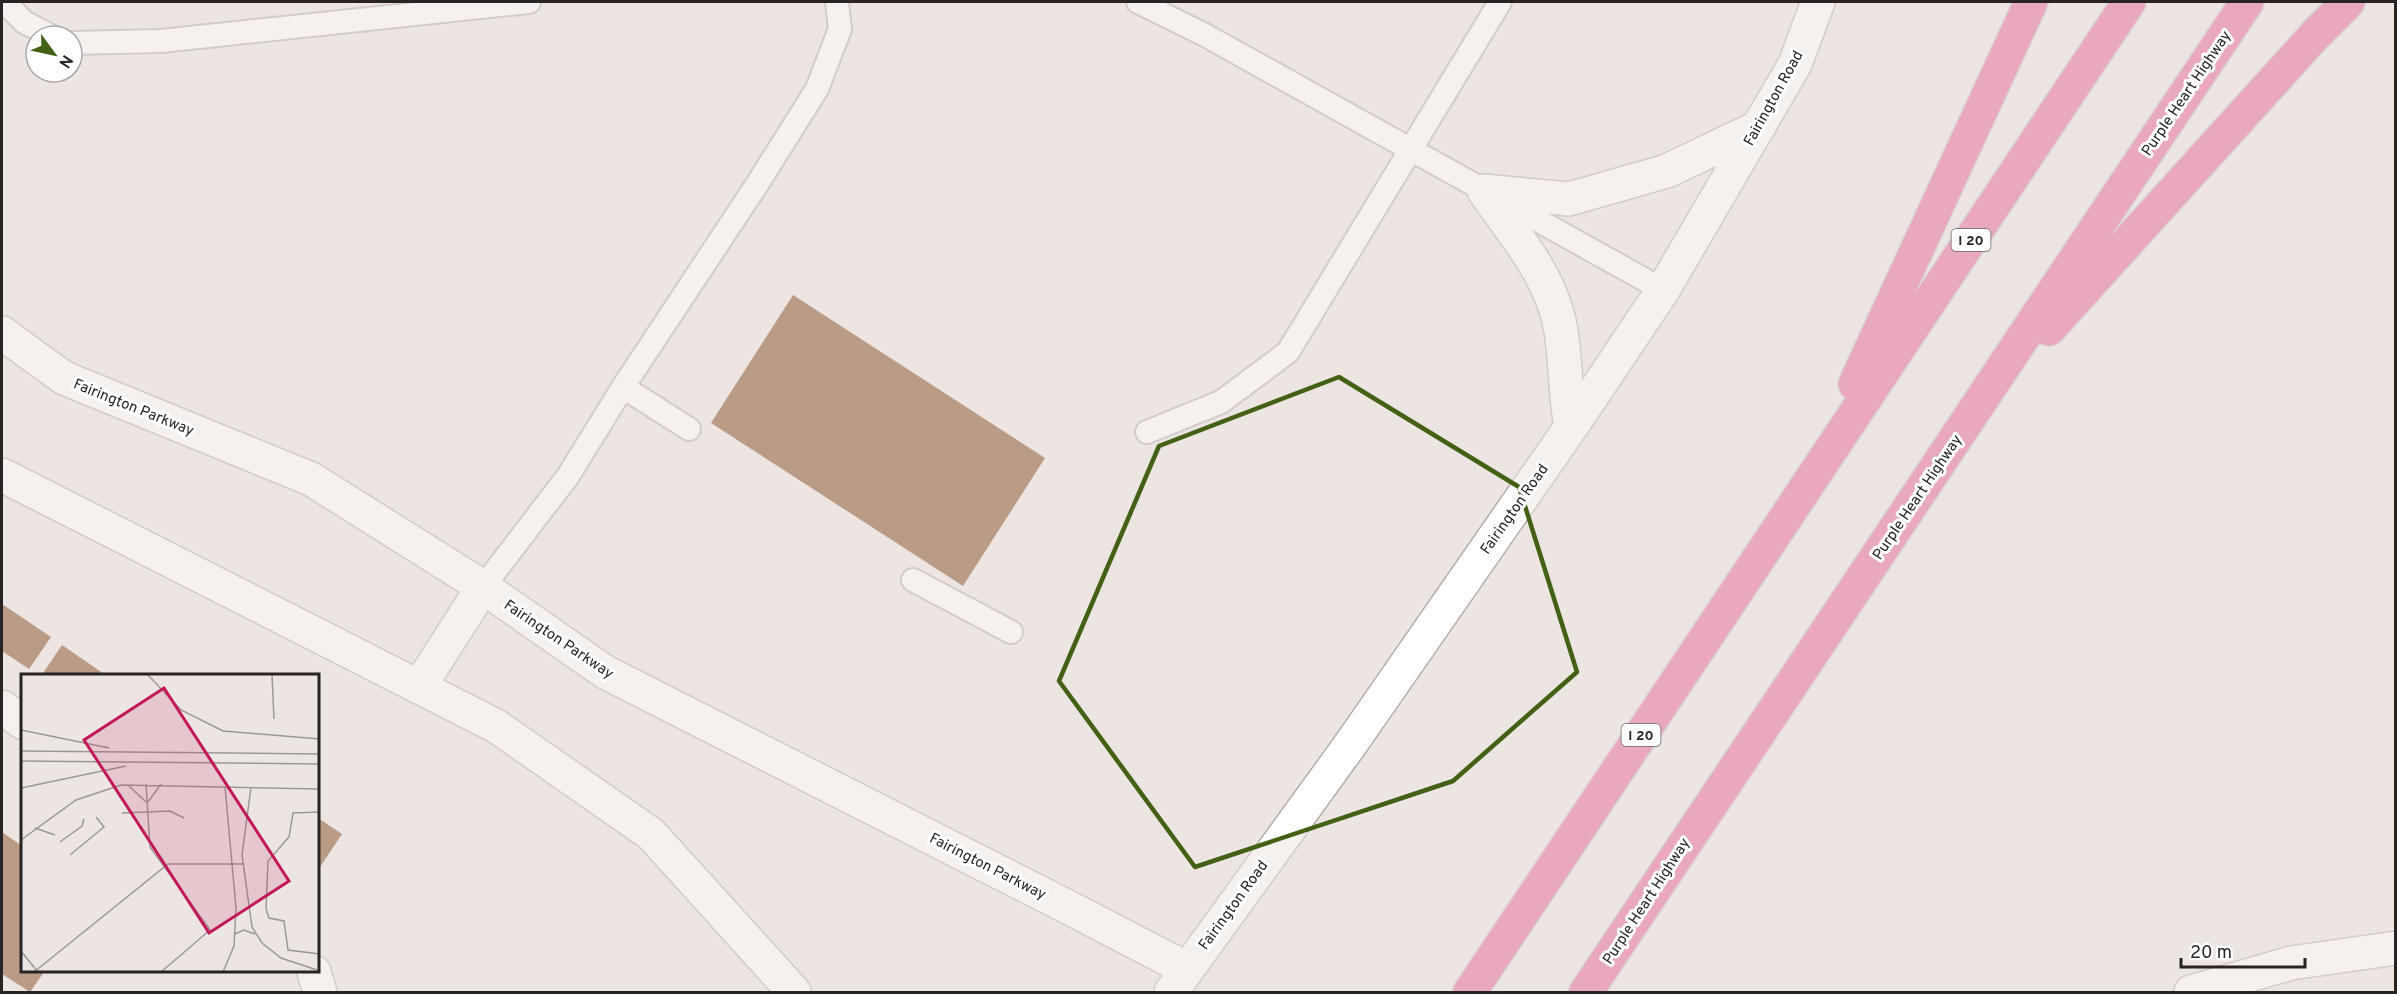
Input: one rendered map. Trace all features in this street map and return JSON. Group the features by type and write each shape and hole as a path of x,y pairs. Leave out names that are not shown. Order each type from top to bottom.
{"highway":[{"path":"1813,477 2031,2"},
{"name":"I 20","path":"1470,993 2129,2"},
{"name":"Purple Heart Highway","path":"1586,993 2247,2"},
{"path":"1974,413 2315,35 2348,2"}],"street":[{"name":"Fairington Road","path":"1179,981 1350,745 1571,427 1663,290 1795,64 1818,2"},
{"path":"1484,191 1569,199 1666,171 1759,127"},
{"path":"1484,191 1542,274 1561,329 1571,427"},
{"name":"Fairington Parkway","path":"2,333 64,378 311,479 483,587 605,672 1179,981"},
{"path":"2,475 496,726 651,834 794,993"},
{"path":"419,687 483,587"},
{"path":"2,707 21,721"},
{"path":"2191,993 2291,963 2396,948"},
{"path":"314,973 320,993"}],"lane":[{"path":"5,2 28,24"},
{"path":"84,43 160,40 530,2"},
{"path":"483,587 568,476 623,387 817,89 840,29 837,2"},
{"path":"1138,2 1205,35 1663,290"},
{"path":"1147,432 1221,402 1288,352 1500,2"},
{"path":"623,387 689,429"},
{"path":"913,580 1011,632"}],"highlighted area":[{"path":"1339,377 1519,487 1577,672 1453,781 1195,867 1059,681 1159,446"}],"building":[{"path":"793,295 1045,458 963,586 711,423"},
{"path":"2,604 51,637 29,669 2,651"},
{"path":"62,645 104,674 42,674"},
{"path":"320,819 342,834 320,867"},
{"path":"2,832 21,845 21,973 43,973 30,992 2,974"}]}
